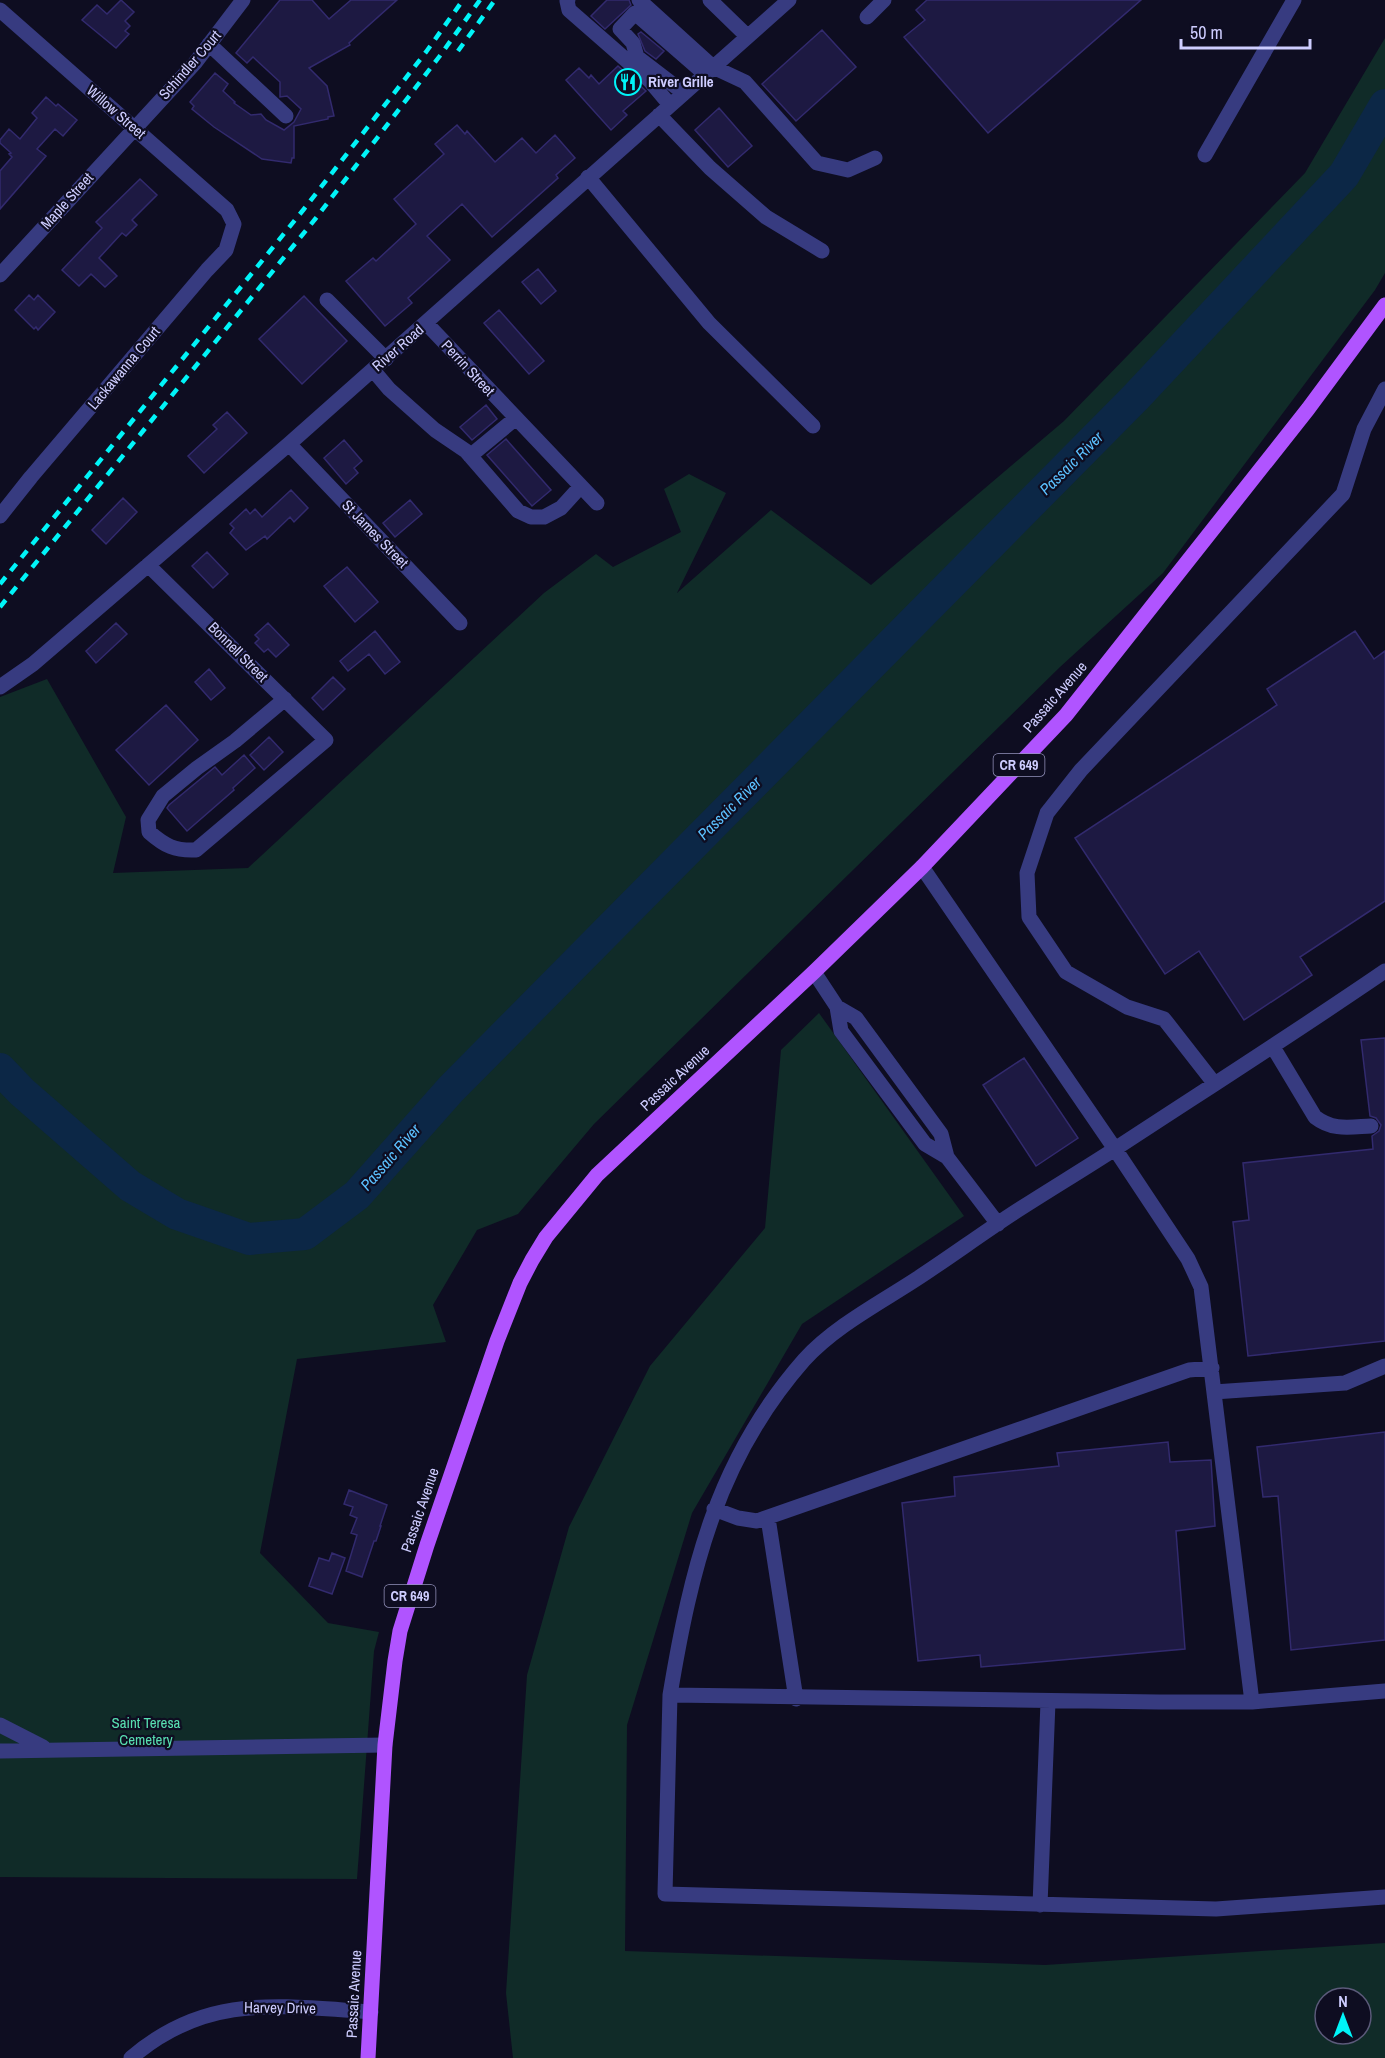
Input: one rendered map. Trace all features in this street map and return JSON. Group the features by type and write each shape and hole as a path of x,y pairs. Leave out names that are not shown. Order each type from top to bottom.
{"main road":[{"name":"Passaic Avenue","path":"368,2058 385,1745 395,1661 409,1600 497,1341 520,1283 532,1260 561,1218 597,1175 814,972 922,867 1066,715 1308,409 1385,305"}],"street":[{"name":"Schindler Court","path":"134,127 195,63 243,0"},
{"path":"568,0 569,10 649,80 664,110 710,168 766,217 822,251"},
{"path":"710,0 747,36"},
{"name":"River Road","path":"0,687 33,664 289,444 789,0"},
{"path":"867,17 884,0"},
{"path":"1204,155 1294,0"},
{"path":"643,1 709,70"},
{"name":"Willow Street","path":"0,10 231,215"},
{"path":"684,93 638,57 633,43 620,29 635,14 709,70 744,82 817,163 848,170 875,158"},
{"path":"209,44 286,116"},
{"name":"Maple Street","path":"0,275 134,127"},
{"path":"588,177 710,323 813,426"},
{"name":"Lackawanna Court","path":"2,510 226,250 234,224 231,215"},
{"path":"327,300 386,359"},
{"name":"Perrin Street","path":"426,323 597,503"},
{"path":"373,370 389,389 419,417 470,456 518,511 531,517 544,517 561,508 581,486"},
{"path":"1214,1083 1164,1019 1127,1007 1066,972 1029,917 1027,873 1047,813 1081,770 1344,494 1364,429 1385,389"},
{"path":"470,456 513,415"},
{"name":"St James Street","path":"289,444 460,623"},
{"name":"Bonnell Street","path":"148,565 285,699 326,740 196,850 178,850 158,840 149,832 147,820 163,796 285,699"},
{"path":"922,867 1115,1149 1195,1271 1202,1287 1252,1702"},
{"path":"1385,971 1273,1047 1214,1083 841,1328 806,1358 771,1401 735,1461 714,1509 694,1575 679,1642 670,1695 665,1894 1216,1909 1385,1897"},
{"path":"814,972 837,1007 856,1018 941,1134 947,1157 998,1224"},
{"path":"1273,1047 1315,1117 1325,1124 1338,1128 1371,1126"},
{"path":"1214,1392 1345,1383 1376,1372 1385,1366"},
{"path":"714,1509 738,1518 758,1521 1190,1370 1212,1368"},
{"path":"768,1518 796,1699"},
{"path":"670,1695 796,1699 1252,1702 1385,1691"},
{"path":"1040,1905 1048,1702"},
{"path":"0,1725 49,1750"},
{"path":"0,1751 385,1745"},
{"name":"Harvey Drive","path":"131,2058 174,2028 207,2014 237,2008 272,2006 370,2012"}],"green space":[{"name":"Saint Teresa Cemetery","path":"1385,38 1385,273 1375,290 1163,573 1060,667 594,1124 518,1214 477,1230 433,1305 446,1342 297,1359 260,1553 328,1623 379,1632 374,1651 357,1879 0,1877 0,697 47,679 126,817 113,873 248,868 544,593 596,554 613,567 681,532 664,489 689,474 726,493 677,593 771,510 871,585 1064,421 1305,173"},
{"path":"819,1013 964,1216 802,1324 692,1513 627,1725 625,1951 1045,1965 1385,1943 1385,2058 513,2058 506,1993 527,1675 569,1527 650,1366 765,1228 781,1050"}],"building":[{"path":"121,0 134,12 125,21 130,26 125,31 129,34 116,48 82,20 97,5 107,14"},
{"path":"280,0 312,0 329,19 351,0 397,0 349,43 350,45 309,68 327,86 334,116 294,126 294,158 291,163 262,159 214,127 192,109 194,106 190,102 215,73 228,84 223,91 234,103 251,115 261,114 266,120 284,130 294,122 301,109 287,96 280,97 280,82 253,57 247,63 236,53"},
{"path":"607,0 629,0 631,5 605,29 591,16"},
{"path":"927,0 1141,0 988,133 904,37 925,20 916,10"},
{"path":"822,30 856,67 796,121 762,84"},
{"path":"641,32 664,51 656,59 645,51 638,34"},
{"path":"618,66 646,91 623,111 627,115 611,130 566,80 579,68 589,78 591,75 599,84"},
{"path":"46,97 77,120 63,136 55,129 37,149 46,156 0,209 0,171 12,157 0,140 9,129 20,139 37,118 32,113"},
{"path":"719,108 752,146 728,167 695,130"},
{"path":"457,125 465,134 467,131 495,162 522,138 536,153 555,135 575,158 556,175 558,178 492,237 462,204 427,236 450,260 408,298 412,303 385,326 346,281 373,258 376,261 416,224 394,199 444,154 435,144"},
{"path":"140,179 157,195 132,220 137,225 126,236 122,233 99,258 117,276 105,287 91,274 79,286 62,270 102,228 96,222"},
{"path":"538,269 556,291 541,304 522,282"},
{"path":"29,295 34,300 38,295 55,312 38,330 36,327 34,329 15,310"},
{"path":"304,296 347,341 302,384 259,339"},
{"path":"499,310 544,361 529,374 484,323"},
{"path":"486,405 497,419 472,440 460,427"},
{"path":"227,412 247,433 204,473 188,456 217,429 213,425"},
{"path":"506,439 551,490 532,506 487,455"},
{"path":"344,440 362,461 354,468 358,473 346,484 324,458"},
{"path":"291,490 308,508 294,522 290,517 267,539 265,536 246,550 230,533 234,528 230,524 246,509 250,514 255,509 262,517"},
{"path":"123,498 137,512 106,544 92,530"},
{"path":"410,500 422,514 395,537 383,523"},
{"path":"207,552 228,574 213,588 192,566"},
{"path":"347,567 378,602 355,622 324,586"},
{"path":"116,623 127,634 96,663 86,651"},
{"path":"268,623 289,645 276,657 268,649 264,652 255,643 259,639 255,635"},
{"path":"375,631 400,662 385,674 369,654 348,671 340,661"},
{"path":"1355,631 1374,659 1385,651 1385,901 1300,957 1312,975 1244,1020 1199,951 1165,974 1075,838 1277,705 1267,689"},
{"path":"209,669 225,688 211,700 195,682"},
{"path":"333,677 345,689 323,710 312,698"},
{"path":"166,705 198,740 149,785 116,750"},
{"path":"269,737 283,752 264,770 250,755"},
{"path":"244,755 255,768 233,788 234,790 187,831 167,808 169,805 215,767 222,775"},
{"path":"1385,1038 1385,1341 1248,1356 1233,1222 1249,1220 1243,1163 1373,1149 1372,1136 1379,1131 1381,1125 1376,1118 1370,1116 1361,1040"},
{"path":"1024,1058 1078,1138 1036,1166 983,1085"},
{"path":"1385,1432 1385,1640 1291,1650 1278,1496 1263,1497 1257,1447"},
{"path":"1168,1442 1170,1462 1211,1460 1215,1526 1176,1531 1185,1649 981,1667 980,1655 918,1661 902,1503 955,1496 954,1477 1059,1466 1057,1453"},
{"path":"349,1490 387,1505 362,1577 346,1571 357,1535 351,1533 357,1518 350,1515 353,1507 344,1504"},
{"path":"332,1553 345,1558 332,1594 309,1586 319,1558 329,1561"}],"waterway":[{"name":"Passaic River","path":"0,1069 22,1092 130,1186 177,1214 249,1239 305,1234 357,1195 451,1089 1135,398 1344,175 1385,105"}],"railway":[{"path":"0,584 304,209 426,52 463,0"},
{"path":"0,607 316,218 480,0"},
{"path":"458,51 495,0"}],"place":[{"name":"River Grille","path":"628,82"}]}
